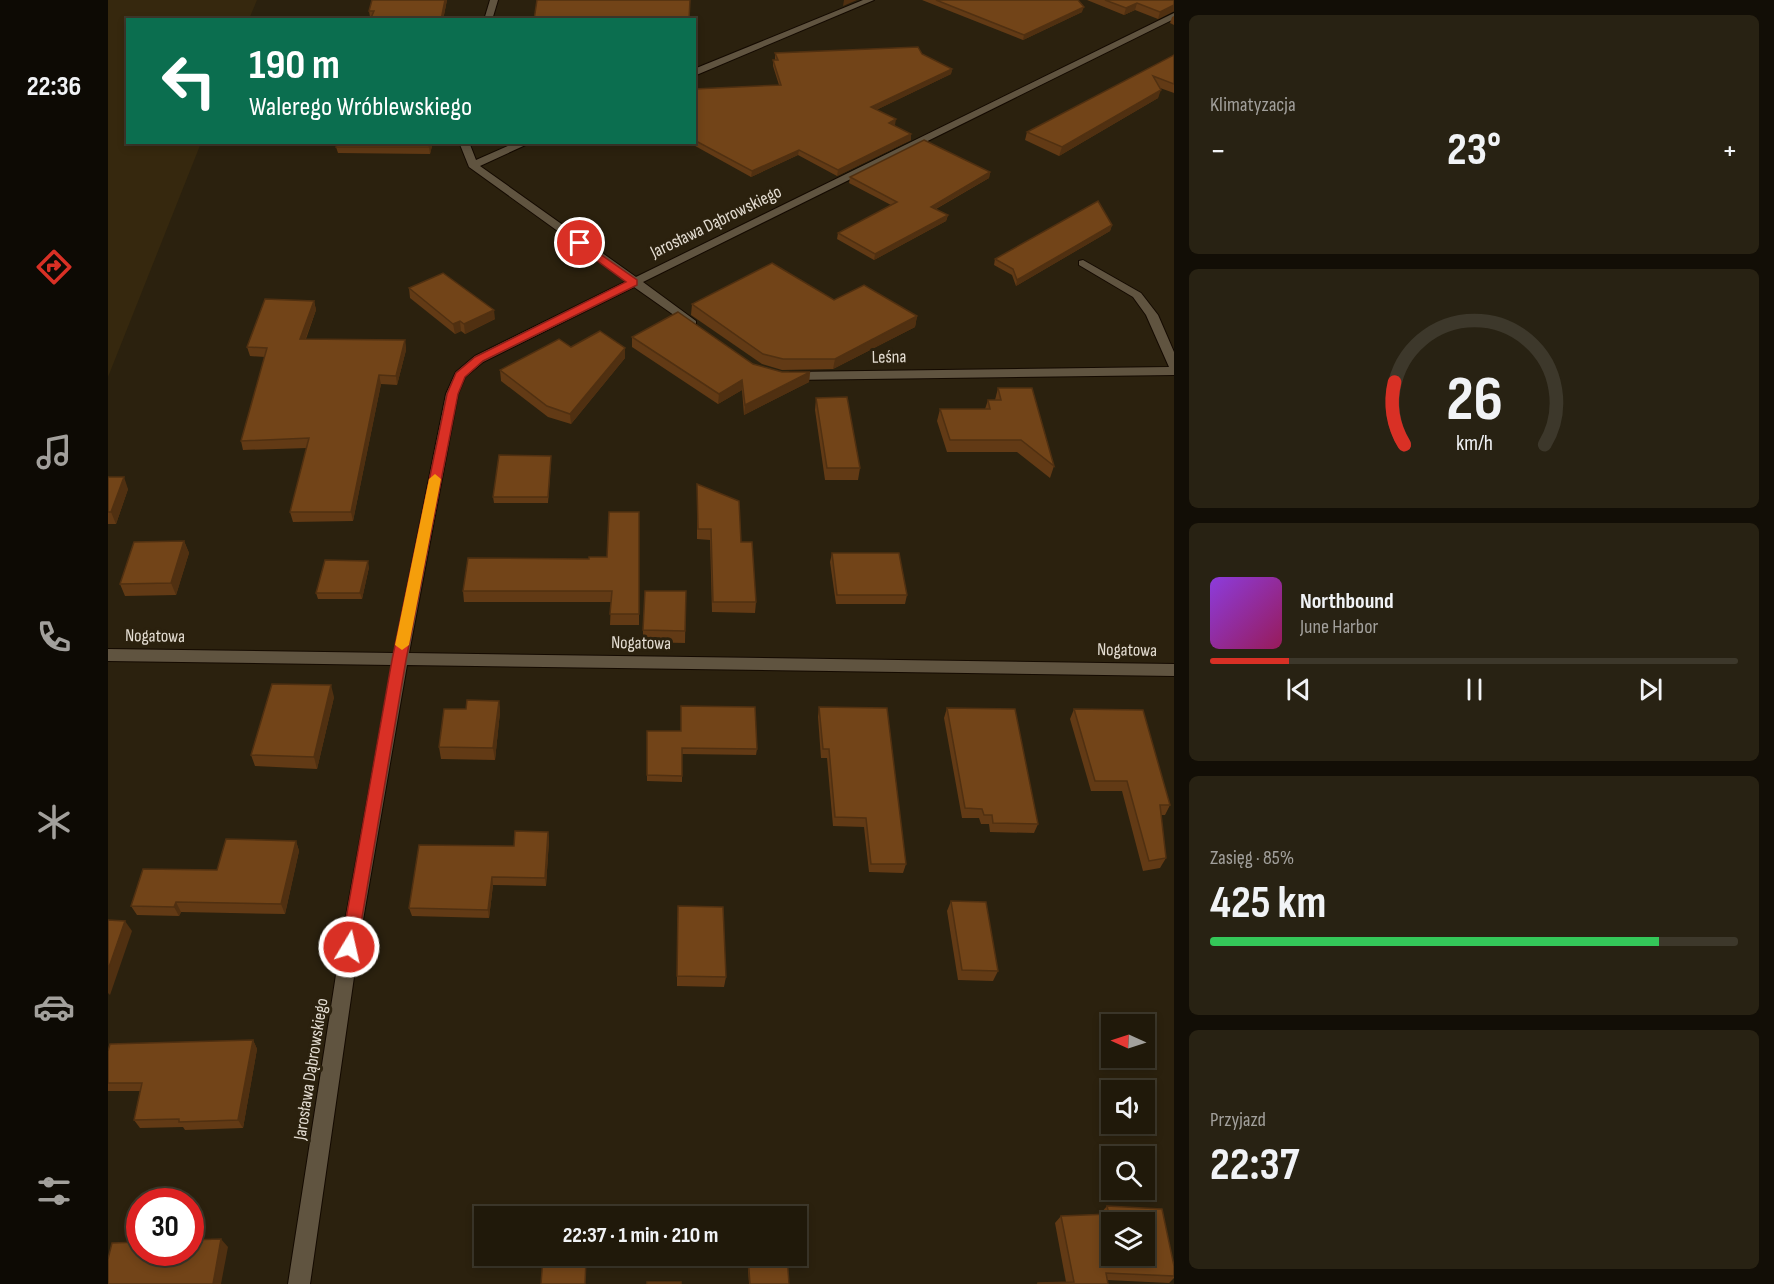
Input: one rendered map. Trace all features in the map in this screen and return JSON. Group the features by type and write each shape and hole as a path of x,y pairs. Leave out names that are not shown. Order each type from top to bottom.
{"street":[{"path":"489,18 494,0"},
{"path":"696,72 870,0"},
{"name":"Jarosława Dąbrowskiego","path":"299,1284 322,1108 399,660 452,394 460,375 479,359 1174,16"},
{"path":"465,144 473,165 700,329"},
{"path":"473,165 522,144"},
{"path":"1083,263 1137,295 1152,315 1174,366"},
{"name":"Leśna","path":"775,375 1174,371"},
{"name":"Nogatowa","path":"108,655 1174,670"}],"shaded area":[{"path":"108,0 257,0 249,18 126,18 126,144 201,144 108,377"}],"building":[{"path":"372,0 445,0 441,18 371,18 374,11 369,11"},
{"path":"537,0 690,0 689,18 534,18"},
{"path":"936,0 1078,0 1084,7 1024,35"},
{"path":"1105,0 1174,0 1174,5 1160,12 1137,3 1126,8"},
{"path":"918,47 922,54 952,69 871,107 896,119 889,123 911,134 838,170 799,150 752,171 696,141 696,89 781,85 773,60 778,60 775,53"},
{"path":"1174,55 1174,84 1153,76 1161,90 1062,147 1027,132"},
{"path":"924,140 990,172 931,207 948,215 875,254 838,233 897,202 850,177"},
{"path":"337,144 430,144 429,147 336,147"},
{"path":"1098,201 1112,225 1017,280 1013,269 995,259"},
{"path":"772,263 834,300 864,285 917,316 835,359 783,359 763,354 692,304"},
{"path":"443,273 494,310 464,324 460,321 453,324 409,288"},
{"path":"265,299 314,301 300,339 405,340 396,376 379,375 351,512 290,512 309,438 241,441 267,348 247,347"},
{"path":"678,312 753,364 782,372 810,372 745,405 742,380 719,394 632,337"},
{"path":"600,331 625,348 570,414 547,406 500,370 559,339 571,347"},
{"path":"998,388 1032,388 1054,466 1021,440 950,440 940,409 990,409 988,400 1001,400"},
{"path":"847,397 860,468 827,468 816,398"},
{"path":"499,455 551,456 548,497 493,497"},
{"path":"108,477 124,477 111,512 108,512"},
{"path":"697,484 739,501 741,542 752,542 756,602 713,602 711,529 698,529"},
{"path":"609,512 639,512 639,614 610,614 612,591 463,591 468,558 589,559 589,557 607,557"},
{"path":"184,541 171,583 120,584 134,542"},
{"path":"832,553 899,553 907,595 837,595"},
{"path":"325,560 368,561 360,593 316,593"},
{"path":"645,591 686,591 685,631 643,630"},
{"path":"272,684 331,685 314,757 251,755"},
{"path":"467,700 499,701 493,748 439,747 444,709 466,709"},
{"path":"681,706 755,707 757,749 682,748 682,776 647,775 647,731 681,731"},
{"path":"819,707 887,708 906,864 871,864 866,818 835,817 829,749 823,749"},
{"path":"947,708 1015,709 1038,824 993,823 992,815 984,815 982,809 965,808"},
{"path":"1074,709 1143,710 1170,805 1160,805 1166,858 1149,861 1127,781 1095,781"},
{"path":"515,831 548,832 545,878 492,877 488,910 409,908 419,845 514,846"},
{"path":"226,839 296,841 281,904 176,902 174,907 131,906 143,869 217,870"},
{"path":"951,901 986,902 998,971 962,970"},
{"path":"678,906 723,907 726,977 677,976"},
{"path":"108,920 125,921 108,970"},
{"path":"253,1040 238,1120 179,1122 179,1119 134,1120 142,1083 108,1083 110,1044"},
{"path":"1107,1206 1162,1209 1174,1276 1106,1273 1108,1284 1038,1284 1074,1282 1061,1216 1101,1214 1101,1266 1155,1266 1155,1212 1108,1212"},
{"path":"221,1239 213,1284 108,1284 108,1259 112,1243 126,1242 126,1266 204,1266 204,1240"},
{"path":"542,1266 586,1266 585,1284 541,1284"},
{"path":"749,1266 788,1266 789,1284 750,1284"},
{"path":"647,1282 681,1282 681,1284 647,1284"}],"slow traffic":[{"path":"402,645 435,479"}],"route":[{"path":"349,947 399,660 452,394 460,375 479,359 634,283 580,243"}]}
